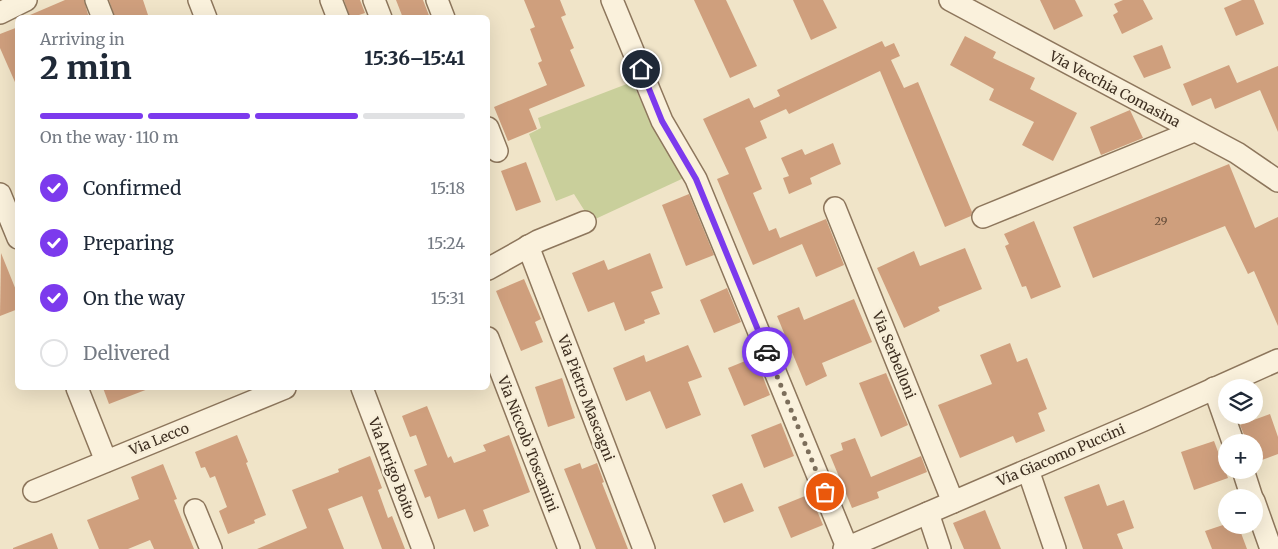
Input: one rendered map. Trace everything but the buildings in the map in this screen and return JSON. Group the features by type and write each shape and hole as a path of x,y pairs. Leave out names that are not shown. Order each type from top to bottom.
{"street":[{"path":"0,13 26,0"},
{"path":"96,0 102,15"},
{"path":"199,0 205,15"},
{"path":"331,0 337,15"},
{"path":"374,0 380,15"},
{"path":"437,0 443,15"},
{"path":"612,0 662,121 696,179 845,548"},
{"name":"Via Vecchia Comasina","path":"950,0 1237,153 1278,181"},
{"path":"983,217 1194,131"},
{"path":"490,133 497,151"},
{"path":"0,194 15,231"},
{"name":"Via Serbelloni","path":"835,208 953,502"},
{"path":"490,268 528,246 585,222"},
{"name":"Via Pietro Mascagni","path":"528,246 644,549"},
{"name":"Via Niccolò Toscanini","path":"490,343 569,549"},
{"name":"Via Giacomo Puccini","path":"845,548 1278,360"},
{"path":"1214,388 1230,434"},
{"path":"78,390 106,461"},
{"name":"Via Lecco","path":"34,491 106,461 250,394 273,390"},
{"name":"Via Arrigo Boito","path":"363,390 423,549"},
{"path":"1028,470 1055,549"},
{"path":"195,510 211,549"},
{"path":"928,513 940,549"},
{"path":"1263,528 1270,549"}],"green space":[{"path":"632,82 654,128 686,177 591,221 574,194 556,201 529,134 541,128 538,118"}],"way so far":[{"path":"767,352 825,492"}],"route":[{"path":"641,69 662,121 696,179 767,352"}]}
